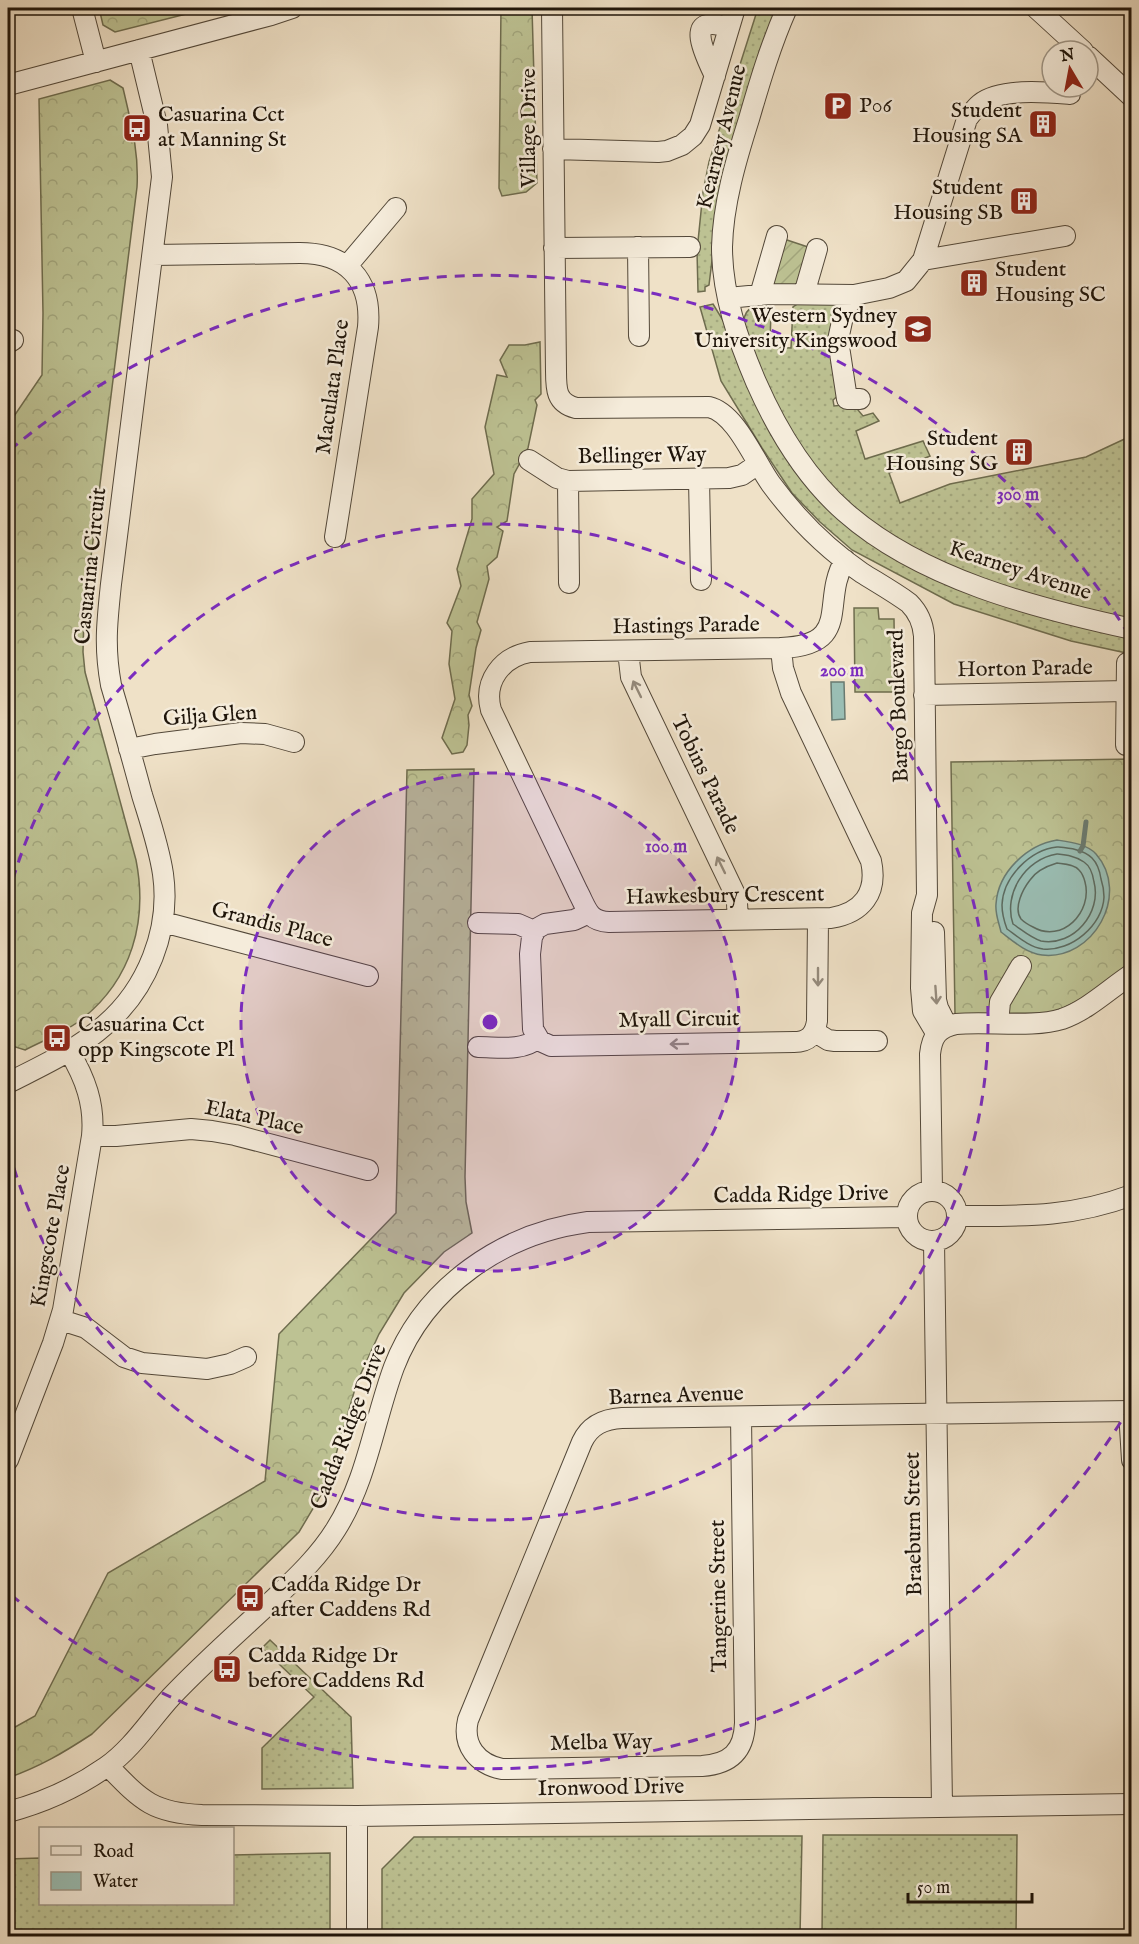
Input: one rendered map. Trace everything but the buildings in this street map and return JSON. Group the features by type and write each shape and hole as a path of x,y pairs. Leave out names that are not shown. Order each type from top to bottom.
{"street":[{"path":"82,8 96,62"},
{"path":"8,85 292,8"},
{"name":"Village Drive","path":"552,8 554,248"},
{"path":"553,149 658,152 675,148 693,136 700,125 735,8"},
{"name":"Kearney Avenue","path":"787,8 772,44 742,139 725,213 722,248 728,298 742,351 775,421 790,447 814,480 857,522 898,550 973,584 1032,604 1131,629"},
{"path":"1036,8 1070,39"},
{"path":"715,76 700,43 699,34 704,26 712,23 729,28"},
{"name":"Casuarina Circuit","path":"10,1077 69,1051 97,1032 127,1004 148,967 163,922 165,896 160,859 111,685 106,658 111,584 162,177 157,125 139,50"},
{"path":"1100,67 1131,97"},
{"path":"728,298 865,289 906,281 923,260 967,119 982,102 1018,92 1040,93"},
{"path":"153,255 306,253 327,256 347,266 396,208"},
{"path":"760,295 777,236"},
{"path":"923,260 1065,236"},
{"path":"638,247 639,336"},
{"path":"554,248 690,247"},
{"name":"Bargo Boulevard","path":"554,248 556,389 562,402 576,408 713,408 729,418 758,464 797,516 844,560 909,603 920,617 924,636 927,895 934,913 936,1000 941,1030"},
{"path":"804,294 818,249"},
{"name":"Maculata Place","path":"334,537 369,320 368,303 364,290 347,266"},
{"path":"860,399 847,399 838,340 844,312 865,289"},
{"name":"Bellinger Way","path":"529,460 557,478 568,481 734,478 758,464"},
{"path":"699,479 701,580"},
{"path":"568,481 569,583"},
{"name":"Hastings Parade","path":"589,913 493,715 489,692 493,678 501,666 510,658 525,652 800,648 810,645 826,631 833,613 837,576 844,560"},
{"name":"Hawkesbury Crescent","path":"589,913 597,920 609,922 818,919 837,917 854,911 869,894 873,873 868,854 787,684 781,648"},
{"name":"Tobins Parade","path":"628,651 631,677 734,892 738,920"},
{"path":"1126,745 1127,663"},
{"name":"Horton Parade","path":"924,695 1126,691"},
{"name":"Gilja Glen","path":"129,749 241,733 265,734 294,742"},
{"path":"478,1047 518,1048 527,1046 538,1038 533,1029 530,954 533,934 544,924 574,920 589,913"},
{"path":"818,919 815,1032 828,1040 877,1041"},
{"name":"Grandis Place","path":"163,922 368,976"},
{"path":"478,923 518,924 533,934"},
{"path":"998,1023 998,987 1021,966"},
{"path":"932,1191 930,1054 932,1041 941,1030 962,1023 1042,1022 1064,1018 1083,1009 1131,974"},
{"name":"Myall Circuit","path":"538,1038 551,1046 794,1042 808,1040 815,1032"},
{"name":"Kingscote Place","path":"8,1460 61,1320 92,1136 93,1114 87,1087 69,1051"},
{"name":"Elata Place","path":"92,1136 191,1129 212,1131 368,1170"},
{"path":"932,1191 950,1198 957,1209 957,1216 954,1230 942,1239 928,1241 916,1235 908,1217 912,1202 917,1197 932,1191"},
{"path":"957,1216 1065,1214 1131,1195"},
{"name":"Cadda Ridge Drive","path":"8,1812 66,1791 108,1766 144,1730 172,1697 308,1565 327,1542 344,1515 355,1490 391,1378 404,1347 434,1303 454,1281 487,1257 512,1243 542,1231 588,1222 908,1217"},
{"name":"Braeburn Street","path":"934,1241 942,1807"},
{"path":"61,1320 86,1328 124,1357 142,1363 207,1369 246,1358"},
{"path":"1130,1411 1131,1460"},
{"name":"Barnea Avenue","path":"484,1763 473,1753 468,1741 466,1731 468,1720 582,1442 587,1432 598,1423 614,1419 1130,1411"},
{"name":"Tangerine Street","path":"720,1763 731,1758 737,1751 742,1744 745,1729 741,1417"},
{"name":"Melba Way","path":"484,1763 502,1769 702,1766 720,1763"},
{"name":"Ironwood Drive","path":"108,1766 136,1795 149,1804 165,1812 202,1815 357,1816 1131,1804"},
{"path":"357,1816 357,1936"}],"green space":[{"path":"99,8 210,8 115,32 103,25"},
{"path":"501,8 532,8 537,183 526,192 502,196 499,188"},
{"path":"758,8 778,8 715,236 709,285 705,287 705,291 698,292 697,251 703,192 709,162"},
{"path":"110,80 123,88 136,149 137,187 84,613 83,652 85,672 136,860 140,905 132,947 113,986 99,1003 76,1024 25,1050 12,1046 8,1037 8,425 42,375 39,99"},
{"path":"784,239 811,248 798,283 792,287 773,285 772,281"},
{"path":"799,303 836,303 839,305 840,394 833,400 834,406 853,404 863,416 873,413 879,421 856,431 865,459 923,441 930,456 889,473 900,503 950,484 1086,457 1131,436 1131,622 1011,589 934,559 898,540 863,516 831,488 808,460 786,425 760,371 745,329 745,316 748,311 758,305 767,306 771,308 770,347 791,348 793,307"},
{"path":"713,304 724,322 753,395 865,537 1131,636 1131,654 1071,641 954,604 852,550 792,493 721,381 700,307"},
{"path":"540,342 541,394 535,400 537,405 528,448 514,474 507,521 497,527 503,531 497,557 487,566 489,579 477,622 481,630 469,695 472,706 468,715 467,745 463,752 452,754 442,738 455,699 449,664 452,631 447,623 461,586 457,569 472,519 472,499 494,474 485,427 497,375 507,377 500,360 509,345"},
{"path":"854,608 878,608 879,619 894,619 895,692 855,692"},
{"path":"1131,759 1131,964 1071,1004 1048,1013 955,1014 951,762"},
{"path":"474,769 465,1177 466,1202 472,1233 444,1252 404,1293 379,1334 357,1382 327,1485 299,1532 92,1734 52,1759 8,1778 8,1731 35,1716 108,1573 265,1481 279,1334 396,1213 407,770"},
{"path":"270,1640 351,1717 353,1788 262,1789 262,1748 314,1697 262,1648"},
{"path":"823,1835 1017,1835 1016,1936 822,1936"},
{"path":"802,1836 800,1936 382,1936 382,1869 414,1837"},
{"path":"330,1853 330,1936 8,1936 8,1859 39,1858 39,1905 234,1905 234,1855"}],"water":[{"path":"831,682 844,682 845,719 832,720"},
{"path":"1057,840 1083,846 1096,854 1106,870 1110,888 1108,905 1101,922 1091,936 1077,947 1060,954 1042,955 1025,949 1001,932 996,904 1002,881 1016,862 1035,848"}],"waterway":[{"path":"1080,851 1083,846 1086,822"}],"place":[{"name":"P06","path":"838,106"},
{"name":"Student Housing SA","path":"1043,124"},
{"name":"Casuarina Cct at Manning St","path":"137,128"},
{"name":"Student Housing SB","path":"1024,201"},
{"name":"Student Housing SC","path":"974,283"},
{"name":"Western Sydney University Kingswood","path":"918,329"},
{"name":"Student Housing SG","path":"1019,452"},
{"name":"Casuarina Cct opp Kingscote Pl","path":"57,1038"},
{"name":"Cadda Ridge Dr after Caddens Rd","path":"250,1598"},
{"name":"Cadda Ridge Dr before Caddens Rd","path":"227,1669"}]}
